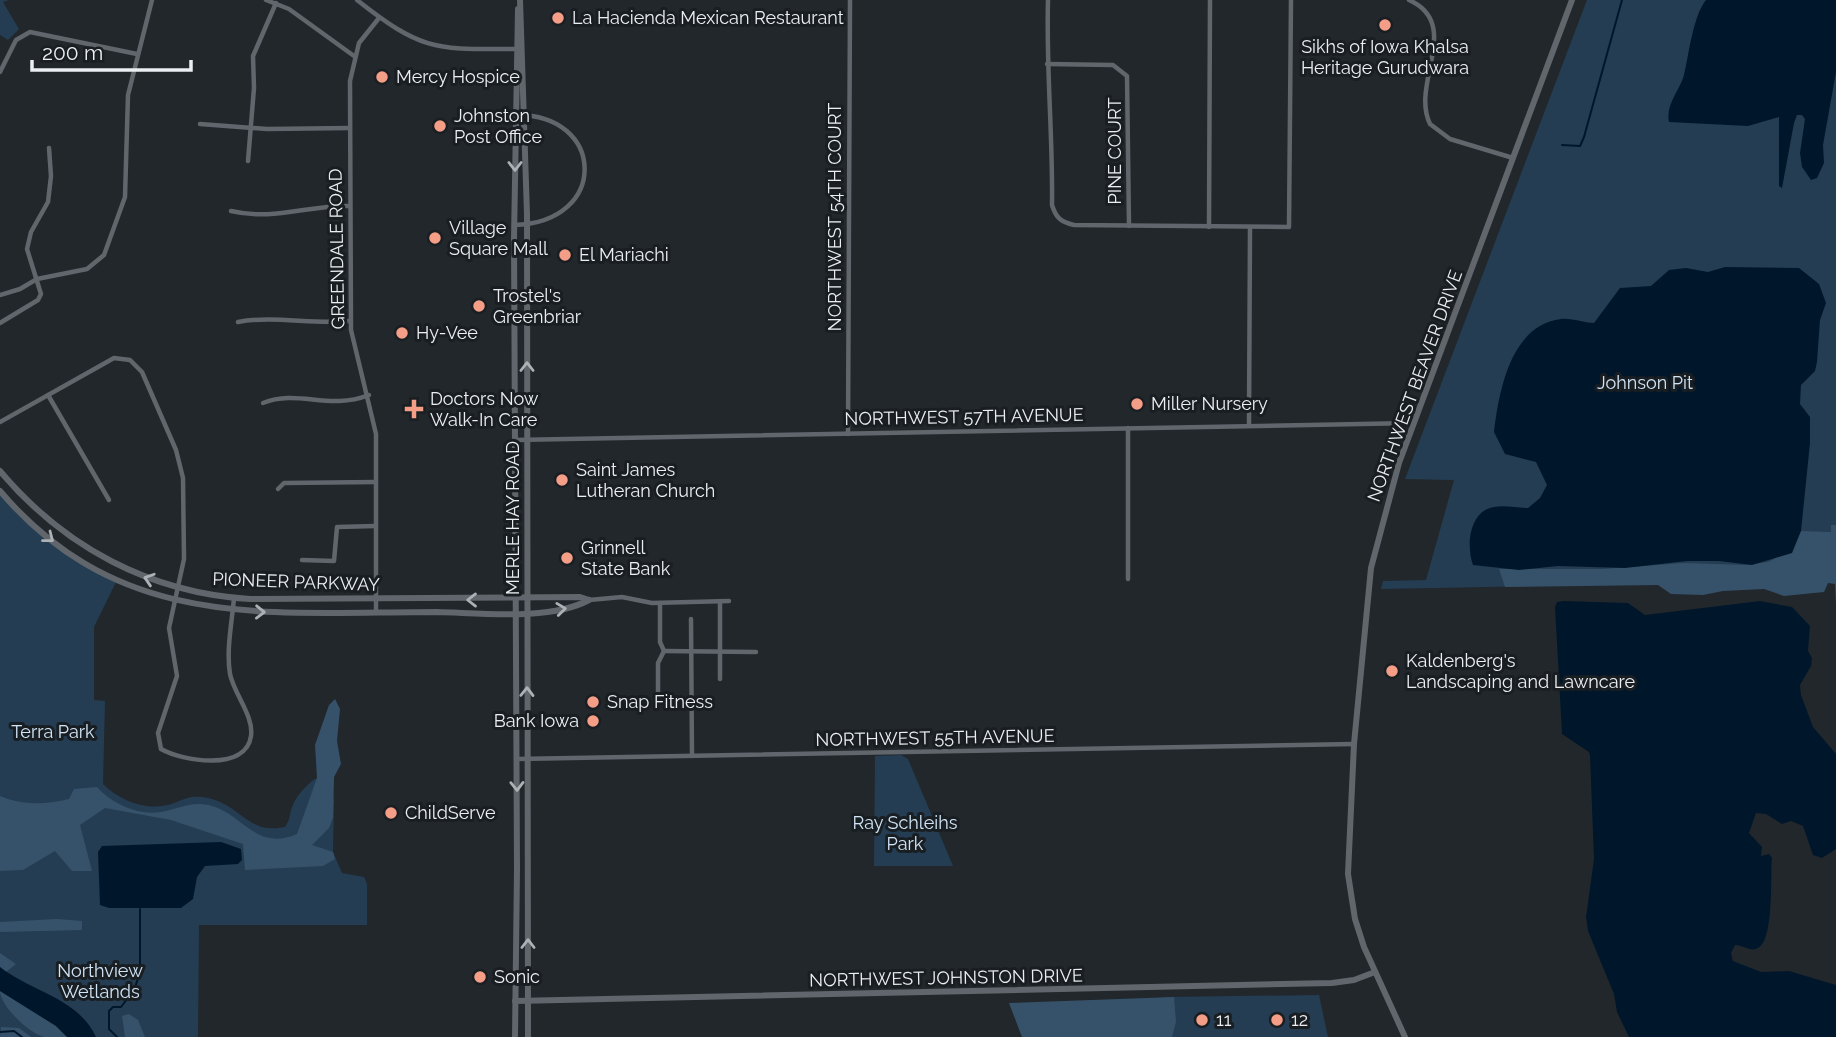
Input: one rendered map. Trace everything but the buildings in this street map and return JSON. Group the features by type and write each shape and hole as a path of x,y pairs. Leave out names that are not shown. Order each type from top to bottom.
{"main road":[{"name":"MERLE HAY ROAD","path":"515,1037 517,759 514,225 519,0"},
{"name":"NORTHWEST BEAVER DRIVE","path":"1405,1037 1375,972 1355,919 1348,874 1354,744 1371,568 1389,497 1413,423 1572,0"},
{"name":"MERLE HAY ROAD","path":"519,49 525,115 527,225 528,1037"},
{"name":"PIONEER PARKWAY","path":"0,471 44,518 71,538 131,573 178,587 234,598 527,600 580,597 589,600"},
{"name":"PIONEER PARKWAY","path":"0,491 37,528 70,554 127,584 175,600 233,611 526,612 560,610 589,600"},
{"name":"NORTHWEST JOHNSTON DRIVE","path":"515,1001 1332,983 1354,980 1375,972"}],"street":[{"path":"0,295 36,279 87,269 99,261 107,247 125,197 128,158 126,114 137,54 152,0"},
{"path":"266,0 298,15 328,40 354,56"},
{"path":"357,0 410,38 432,46 519,49"},
{"name":"NORTHWEST 54TH COURT","path":"848,434 850,0"},
{"path":"1048,0 1047,97 1053,122 1052,205 1063,222 1074,225 1209,227 1289,227 1291,0"},
{"path":"1209,227 1210,0"},
{"path":"1409,0 1427,12 1435,33 1425,100 1430,124 1450,139 1513,158"},
{"path":"247,161 253,56 274,2"},
{"name":"GREENDALE ROAD","path":"376,612 376,434 369,395 355,354 350,321 350,81 354,56 368,29 379,18"},
{"path":"0,72 16,40 30,32 137,54"},
{"name":"PINE COURT","path":"1048,64 1113,65 1127,76 1129,226"},
{"path":"514,225 547,221 568,208 581,188 584,167 581,151 569,133 550,120 515,115"},
{"path":"200,124 250,128 350,128"},
{"path":"0,323 40,298 41,290 27,249 31,232 48,202 51,176 49,148"},
{"path":"231,211 263,217 313,206 350,205"},
{"path":"1249,425 1250,227"},
{"path":"237,322 274,318 319,323 350,321"},
{"path":"0,422 114,358 130,359 142,372 176,450 183,478 185,546 169,628 177,676 158,738 161,749 185,760 208,761 237,754 246,748 251,737 250,725 230,674 234,598"},
{"path":"48,395 109,500"},
{"path":"263,403 286,397 341,402 369,395"},
{"name":"NORTHWEST 57TH AVENUE","path":"515,440 1413,423"},
{"path":"1128,428 1128,579"},
{"path":"278,489 284,483 376,482"},
{"path":"302,560 334,561 337,556 337,527 376,526"},
{"name":"PIONEER PARKWAY","path":"589,600 622,597 660,603 729,601"},
{"path":"720,601 720,679"},
{"path":"660,603 660,642 664,651"},
{"path":"691,618 692,756"},
{"path":"664,651 756,652"},
{"path":"658,696 658,660 664,651"},
{"name":"NORTHWEST 55TH AVENUE","path":"517,759 1354,744"}],"green space":[{"path":"0,0 9,0 3,2 19,29 8,40 0,35"},
{"name":"Johnson Pit","path":"1587,0 1836,0 1836,580 1381,589 1383,581 1426,580 1454,480 1405,479"},
{"path":"0,491 65,550 117,580 94,627 94,700 105,701 103,784 122,798 145,806 168,805 193,797 208,798 229,807 253,823 272,828 285,827 297,797 317,778 334,800 333,852 342,873 364,877 367,884 367,925 199,925 198,1037 0,1037"},
{"name":"Ray Schleihs Park","path":"901,755 908,759 953,866 874,866 875,756"},
{"path":"1319,995 1328,1037 1034,1037 1165,997"}],"shaded area":[{"path":"1706,0 1836,0 1836,72 1823,145 1824,163 1817,178 1811,180 1802,167 1800,153 1805,119 1802,115 1797,115 1794,123 1782,188 1779,186 1779,117 1748,126 1669,122 1669,110 1682,81 1695,25"},
{"path":"1725,267 1799,268 1819,284 1826,303 1820,320 1815,371 1801,385 1800,404 1810,417 1810,443 1801,531 1792,553 1752,565 1687,561 1625,568 1558,566 1519,570 1473,565 1471,530 1479,515 1494,507 1528,508 1540,498 1547,485 1536,462 1505,454 1494,432 1504,379 1519,346 1530,333 1544,324 1561,319 1594,323 1620,288 1651,286 1669,270 1686,268 1708,272"},
{"path":"1831,525 1836,525 1836,604 1835,584 1828,583 1824,592 1784,596 1764,589 1703,595 1671,594 1658,585 1505,587 1499,569 1603,569 1684,563 1745,565 1768,562 1785,553 1799,531 1831,532"},
{"path":"1760,601 1792,607 1810,626 1808,651 1812,658 1811,666 1800,685 1801,695 1813,727 1836,754 1836,849 1822,858 1813,855 1803,826 1791,821 1782,824 1766,814 1756,813 1749,833 1762,847 1761,856 1769,854 1772,858 1769,922 1762,944 1756,949 1735,945 1731,953 1733,961 1761,972 1789,971 1836,985 1836,1037 1629,1037 1617,1012 1614,994 1588,931 1586,917 1594,859 1590,756 1589,752 1562,734 1555,607 1557,602 1628,603 1645,615"},
{"path":"335,699 340,709 337,741 341,764 334,777 333,818 329,828 312,845 333,852 335,859 323,866 245,870 243,844 171,820 105,808 80,825 92,871 72,871 55,851 23,870 0,871 0,796 25,802 51,802 69,799 74,789 97,787 117,803 134,810 152,813 190,805 209,805 221,809 260,835 283,838 297,834 317,778 315,745 329,705"},
{"path":"221,842 241,849 242,860 238,864 205,866 197,877 193,899 181,908 109,908 100,905 98,852 102,846"},
{"path":"57,919 82,921 82,930 0,932 0,922"},
{"path":"0,953 16,964 6,972 0,967"},
{"path":"0,967 66,1004 88,1024 96,1037 67,1037 56,1026 0,991"},
{"path":"0,991 56,1026 67,1037 44,1037 31,1031 10,1011"},
{"path":"1174,997 1176,1022 1172,1037 1022,1037 1009,1003"},
{"path":"129,1014 138,1020 145,1037 125,1037 122,1016"},
{"path":"1,1027 19,1028 31,1037 0,1037"}],"waterway":[{"path":"1562,145 1580,146 1584,137 1622,0"},
{"path":"117,1037 109,1029 109,1011 113,1007 121,1007 134,990 140,973 140,909"},
{"path":"0,1032 14,1031 22,1037"}],"place":[{"name":"La Hacienda Mexican Restaurant","path":"558,18"},
{"name":"Sikhs of Iowa Khalsa Heritage Gurudwara","path":"1385,25"},
{"name":"Mercy Hospice","path":"382,77"},
{"name":"Johnston Post Office","path":"440,126"},
{"name":"Village Square Mall","path":"435,238"},
{"name":"El Mariachi","path":"565,255"},
{"name":"Trostel's Greenbriar","path":"479,306"},
{"name":"Hy-Vee","path":"402,333"},
{"name":"Miller Nursery","path":"1137,404"},
{"name":"Doctors Now Walk-In Care","path":"414,409"},
{"name":"Saint James Lutheran Church","path":"562,480"},
{"name":"Grinnell State Bank","path":"567,558"},
{"name":"Kaldenberg's Landscaping and Lawncare","path":"1392,671"},
{"name":"Snap Fitness","path":"593,702"},
{"name":"Bank Iowa","path":"593,721"},
{"name":"ChildServe","path":"391,813"},
{"name":"Sonic","path":"480,977"},
{"name":"11","path":"1202,1020"},
{"name":"12","path":"1277,1020"}],"park label":[{"name":"Terra Park","path":"53,732"},
{"name":"Northview Wetlands","path":"100,981"}]}
